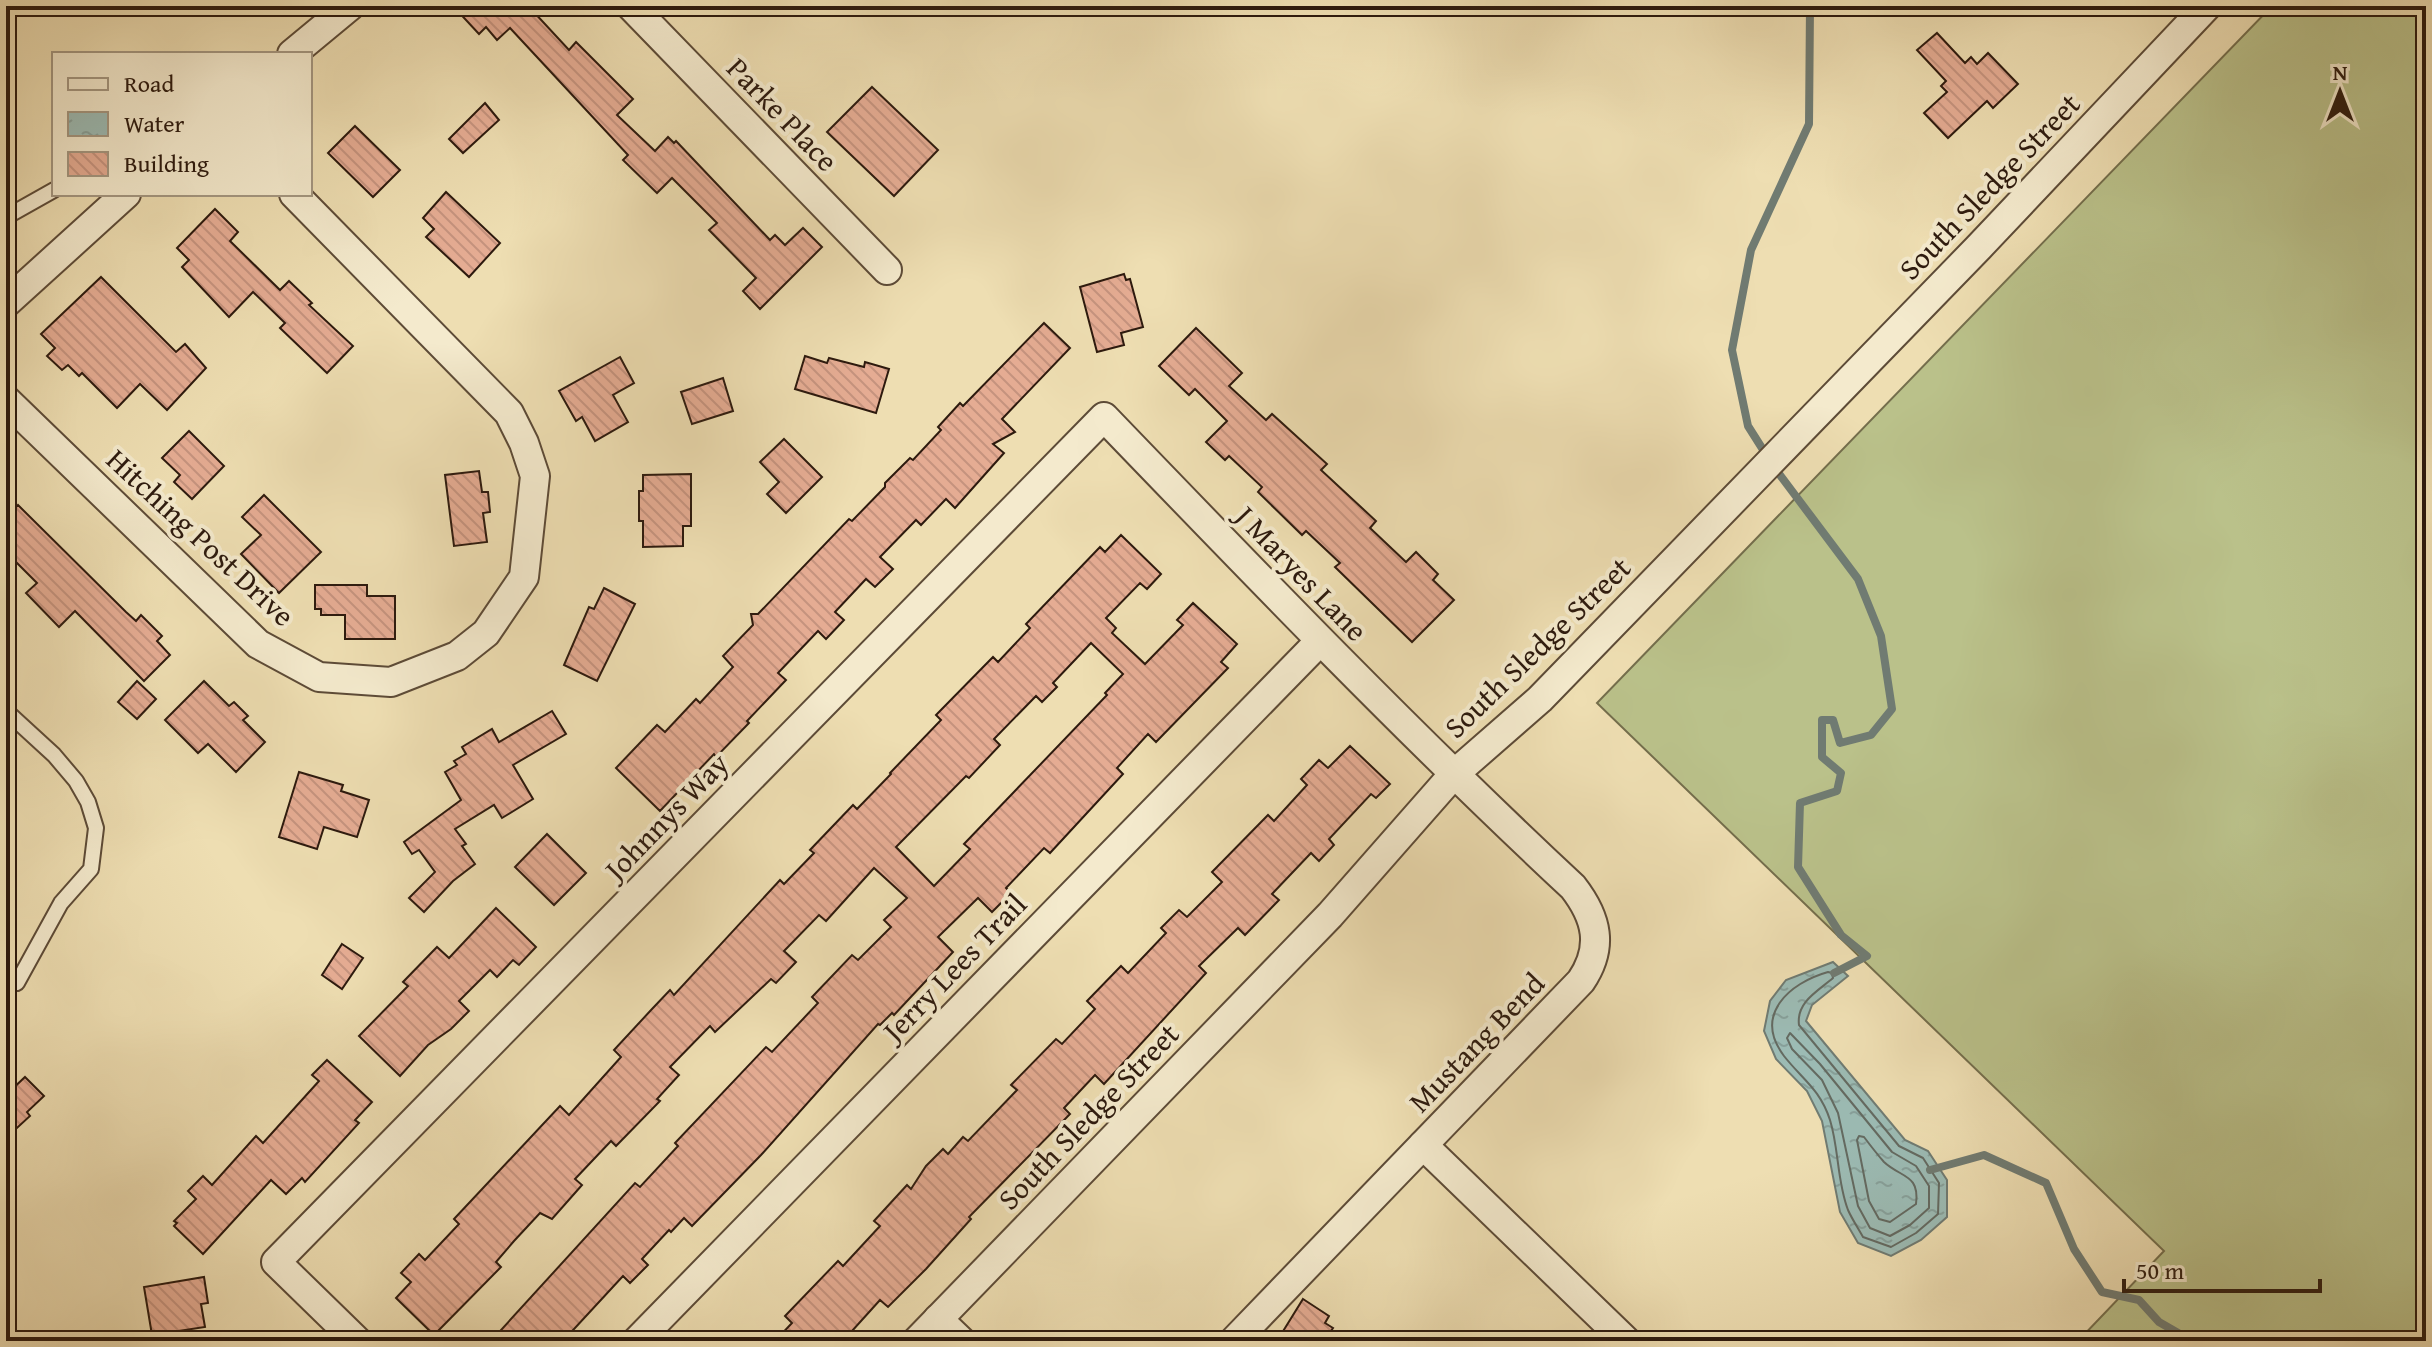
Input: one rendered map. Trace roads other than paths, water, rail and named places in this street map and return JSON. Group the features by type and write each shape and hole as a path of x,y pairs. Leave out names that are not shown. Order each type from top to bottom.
{"street":[{"path":"294,52 350,6"},
{"name":"Parke Place","path":"631,6 887,270"},
{"name":"South Sledge Street","path":"917,1341 1330,915 1453,775 1540,699 2207,6"},
{"path":"6,303 124,196"},
{"name":"Hitching Post Drive","path":"6,400 258,644 319,677 391,682 457,656 486,633 524,577 535,476 524,443 509,413 296,196"},
{"name":"J Maryes Lane","path":"1104,417 1453,775"},
{"name":"Johnnys Way","path":"357,1341 276,1262 1104,417"},
{"name":"Jerry Lees Trail","path":"637,1341 1320,641"},
{"name":"Mustang Bend","path":"1234,1341 1581,981 1590,968 1594,953 1593,920 1587,906 1573,887 1453,775"},
{"path":"1423,1145 1626,1341"},
{"path":"938,1319 961,1341"}],"lane":[{"path":"6,217 52,191"},
{"path":"6,711 54,755 76,781 88,802 96,828 91,869 61,903 17,983"}],"water":[{"path":"1833,962 1848,976 1812,1005 1806,1021 1905,1140 1928,1151 1947,1180 1947,1217 1921,1240 1891,1256 1858,1243 1840,1212 1822,1121 1807,1091 1776,1059 1764,1031 1770,1001 1786,980"}],"waterway":[{"path":"1767,456 1748,426 1732,350 1751,250 1809,124 1810,6"},
{"path":"1774,467 1858,579 1881,636 1892,709 1871,735 1840,743 1833,720 1822,720 1822,757 1841,773 1837,791 1800,803 1798,867 1841,935 1867,956 1834,973"},
{"path":"1930,1170 1984,1155 2046,1183 2074,1249 2102,1292 2139,1300 2159,1322 2192,1341"}]}
